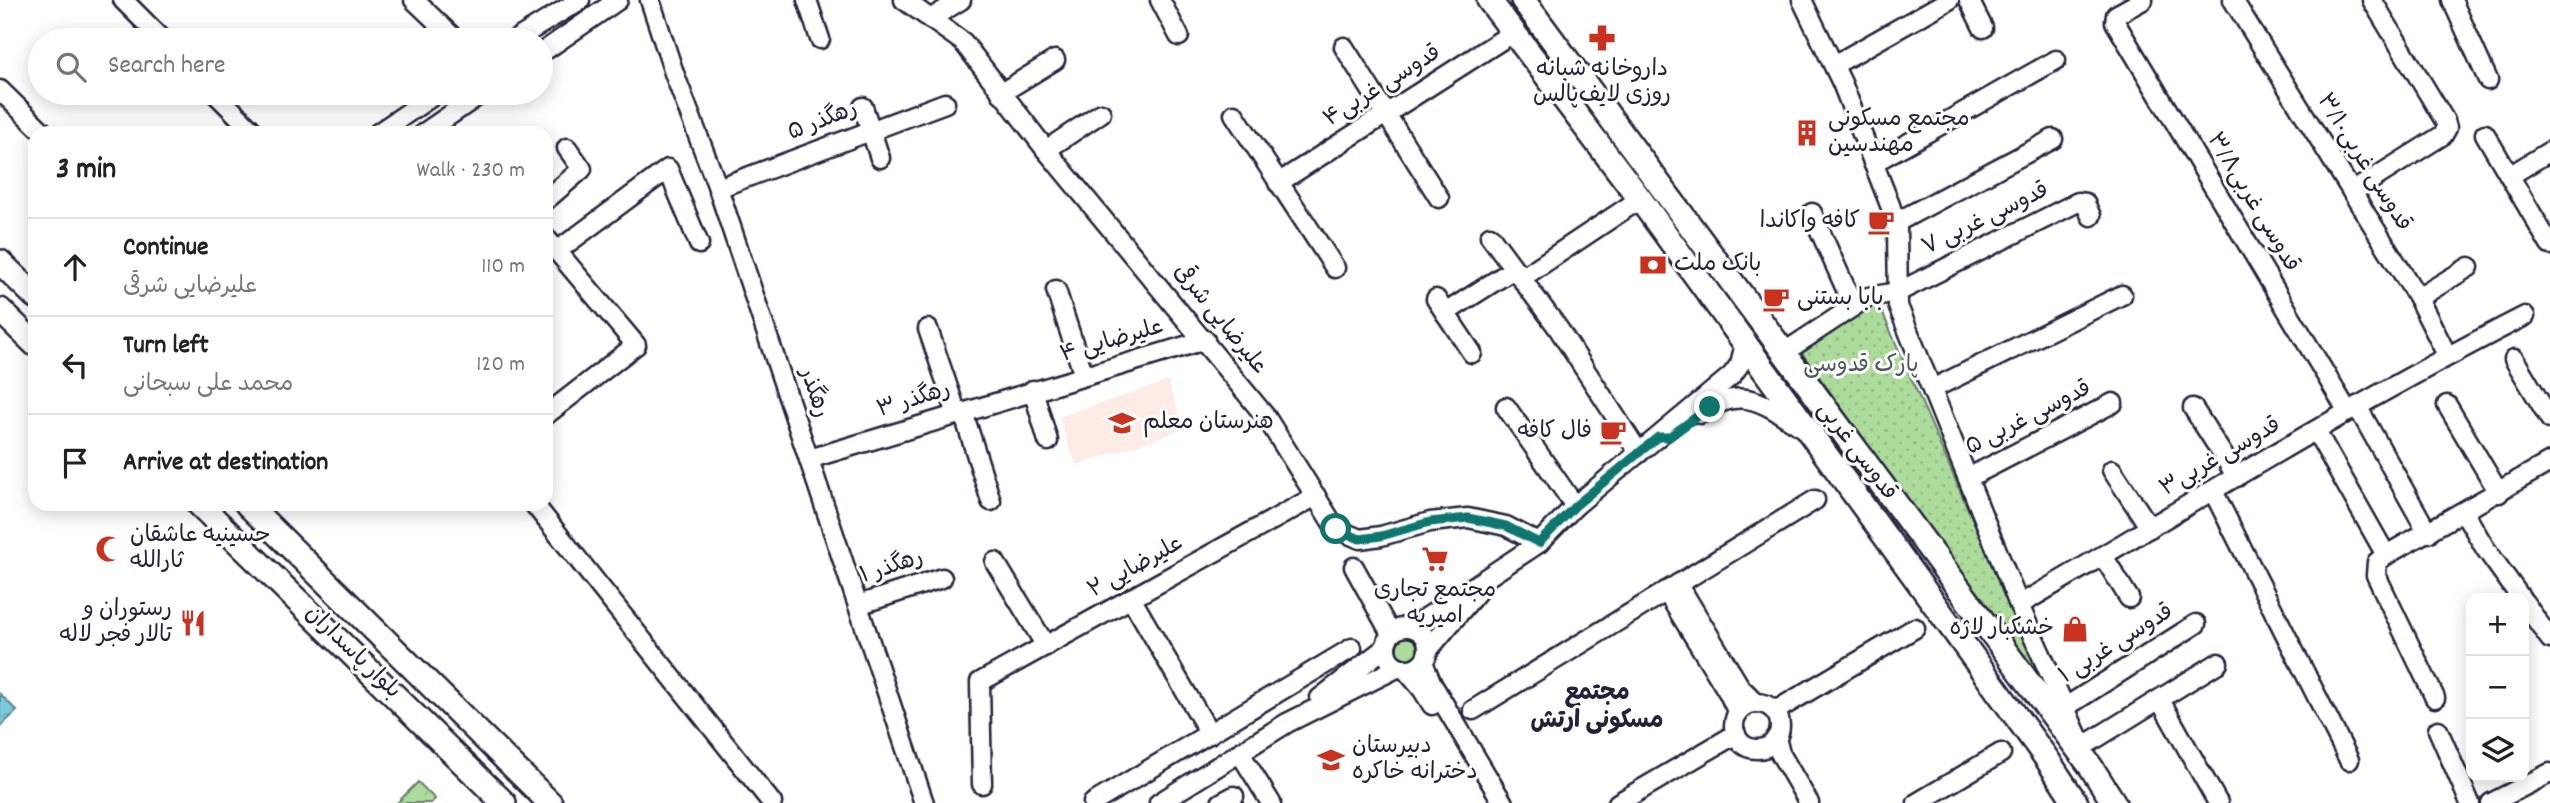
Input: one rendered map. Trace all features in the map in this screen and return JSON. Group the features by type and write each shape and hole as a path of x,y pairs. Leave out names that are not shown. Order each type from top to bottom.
{"main road":[{"name":"قدوسی غربی","path":"1489,0 1640,199 2047,759 2076,803"},
{"name":"قدوسی غربی","path":"1531,3 1637,155 2086,757 2114,803"},
{"path":"1618,169 1637,155"},
{"path":"0,262 28,289"},
{"path":"0,310 28,337"},
{"name":"بلوار پاسداران","path":"206,511 504,803"},
{"name":"بلوار پاسداران","path":"254,511 550,803"},
{"path":"411,711 432,688"}],"street":[{"path":"414,0 443,28"},
{"path":"534,28 580,0"},
{"path":"553,45 618,0"},
{"name":"رهگذر","path":"650,0 674,74 718,188 924,803"},
{"path":"807,0 820,39"},
{"name":"علیرضایی شرقی","path":"904,0 963,42 1046,150 1266,417 1336,529 1360,539 1430,522 1468,518 1506,526 1539,543"},
{"path":"930,19 961,0"},
{"path":"1160,0 1179,36"},
{"path":"1802,0 1833,65 1895,223 1898,306 2019,605 2086,757 2160,700 2218,663"},
{"path":"1833,65 1949,0"},
{"path":"1969,0 1983,28"},
{"name":"قدوسی غربی۳/۸","path":"2143,0 2116,15 2122,34 2428,533"},
{"name":"قدوسی غربی۳/۱۰","path":"2233,0 2418,298 2447,355"},
{"path":"2352,192 2443,135 2447,128 2372,0"},
{"path":"2452,0 2488,80"},
{"path":"128,6 151,28"},
{"name":"قدوسی غربی۴","path":"1278,183 1514,33"},
{"path":"1344,47 1439,198"},
{"path":"1001,93 1055,60"},
{"path":"1873,163 2056,60"},
{"path":"0,90 36,126"},
{"name":"۵ رهگذر","path":"718,188 945,103"},
{"path":"227,105 248,126"},
{"path":"389,126 420,105"},
{"path":"434,126 465,105"},
{"path":"863,107 880,158"},
{"path":"1046,150 1101,113"},
{"path":"1234,114 1335,268"},
{"path":"2486,134 2550,245"},
{"path":"1895,223 2053,139"},
{"path":"553,194 582,169 567,148"},
{"path":"2511,175 2550,151"},
{"path":"553,243 668,169 699,244"},
{"path":"1514,269 1523,277 1640,199"},
{"name":"۷ قدوسی غربی","path":"1898,292 2078,202 2085,203 2091,216"},
{"path":"1812,213 1853,305"},
{"path":"1490,236 1558,328 1639,453"},
{"path":"553,245 636,345 553,410"},
{"path":"2418,298 2469,267"},
{"path":"1472,353 1441,306 1514,269"},
{"path":"1056,290 1084,376"},
{"path":"1783,353 1868,297 1898,292"},
{"path":"1932,389 2122,295"},
{"name":"قدوسی غربی۳","path":"2019,605 2352,409 2447,355 2525,316"},
{"path":"928,328 991,501"},
{"name":"۴ علیرضایی","path":"1033,390 1205,340"},
{"path":"1159,803 1287,723 1404,627 1412,627 1539,543 1575,506 1732,375 1740,364 1745,344"},
{"path":"2514,359 2550,419"},
{"path":"1033,390 1048,441"},
{"name":"۳ رهگذر","path":"809,459 1033,390"},
{"path":"1658,437 1669,437 1710,407 1733,398 1748,398 1761,402 1810,432"},
{"name":"۵ قدوسی غربی","path":"1968,478 2113,403"},
{"path":"2446,405 2499,493"},
{"path":"1506,407 1575,506"},
{"path":"2193,408 2237,477"},
{"path":"2316,431 2386,555"},
{"path":"2435,698 2376,575 2377,562 2550,463"},
{"path":"2112,470 2150,528"},
{"path":"2213,491 2349,760"},
{"name":"۲ علیرضایی","path":"982,784 980,682 1316,496"},
{"path":"1473,710 1815,500"},
{"path":"540,511 772,803"},
{"path":"2464,512 2485,548 2517,593"},
{"path":"2103,556 2129,598"},
{"path":"995,562 1046,646"},
{"path":"1354,567 1389,640 1390,660 1402,668 1422,689 1496,802"},
{"name":"۱ رهگذر","path":"858,605 942,578"},
{"path":"1287,723 1402,668 1418,666 1488,579"},
{"path":"1672,588 1740,687 1756,703"},
{"path":"1672,588 1738,713"},
{"path":"1131,598 1210,734"},
{"path":"2529,610 2550,639"},
{"name":"۱ قدوسی غربی","path":"2064,708 2196,624"},
{"path":"1412,627 1424,635 1432,684 1496,802"},
{"path":"1775,711 1915,628"},
{"path":"1093,803 1352,648"},
{"path":"2160,700 2218,803"},
{"path":"1776,738 1765,747 1744,744 1736,734 1735,719 1738,713 1749,704 1756,703 1775,711 1780,724 1776,738 1780,753 1809,803"},
{"path":"2438,730 2470,803"},
{"path":"1618,803 1736,734"},
{"path":"1758,748 1770,759 1796,803"},
{"path":"1240,753 1271,803"},
{"path":"1917,803 2001,753"},
{"path":"2491,803 2550,773"}],"shaded area":[{"name":"هنرستان معلم","path":"1168,381 1184,429 1076,466 1059,417"}],"green space":[{"name":"پارک قدوسی","path":"1872,303 1880,307 2042,679 2029,669 1802,353"},
{"path":"1408,635 1417,639 1421,648 1417,657 1408,661 1399,657 1395,648 1399,639"},
{"path":"418,782 435,799 431,803 397,803"}],"water":[{"path":"0,694 17,711 0,727"}],"place":[{"name":"داروخانه شبانه روزی لایف‌پالس","path":"1602,38"},
{"name":"مجتمع مسکونی مهندسین","path":"1807,133"},
{"name":"کافه واکاندا","path":"1881,222"},
{"name":"بانک ملت","path":"1653,265"},
{"name":"بابا بستنی","path":"1776,299"},
{"name":"هنرستان معلم","path":"1122,423"},
{"name":"فال کافه","path":"1613,432"},
{"name":"حسینیه عاشقان ثارالله","path":"109,549"},
{"name":"مجتمع تجاری امیریه","path":"1435,559"},
{"name":"رستوران و تالار فجر لاله","path":"193,623"},
{"name":"خشکبار لاژه","path":"2075,629"},
{"name":"دبیرستان دخترانه خاکره","path":"1331,760"}],"district":[{"name":"مجتمع مسکونی ارتش","path":"1597,708"}],"route":[{"path":"1336,529 1360,539 1430,522 1468,518 1506,526 1539,543 1575,506 1658,437 1669,437 1710,407"}]}
